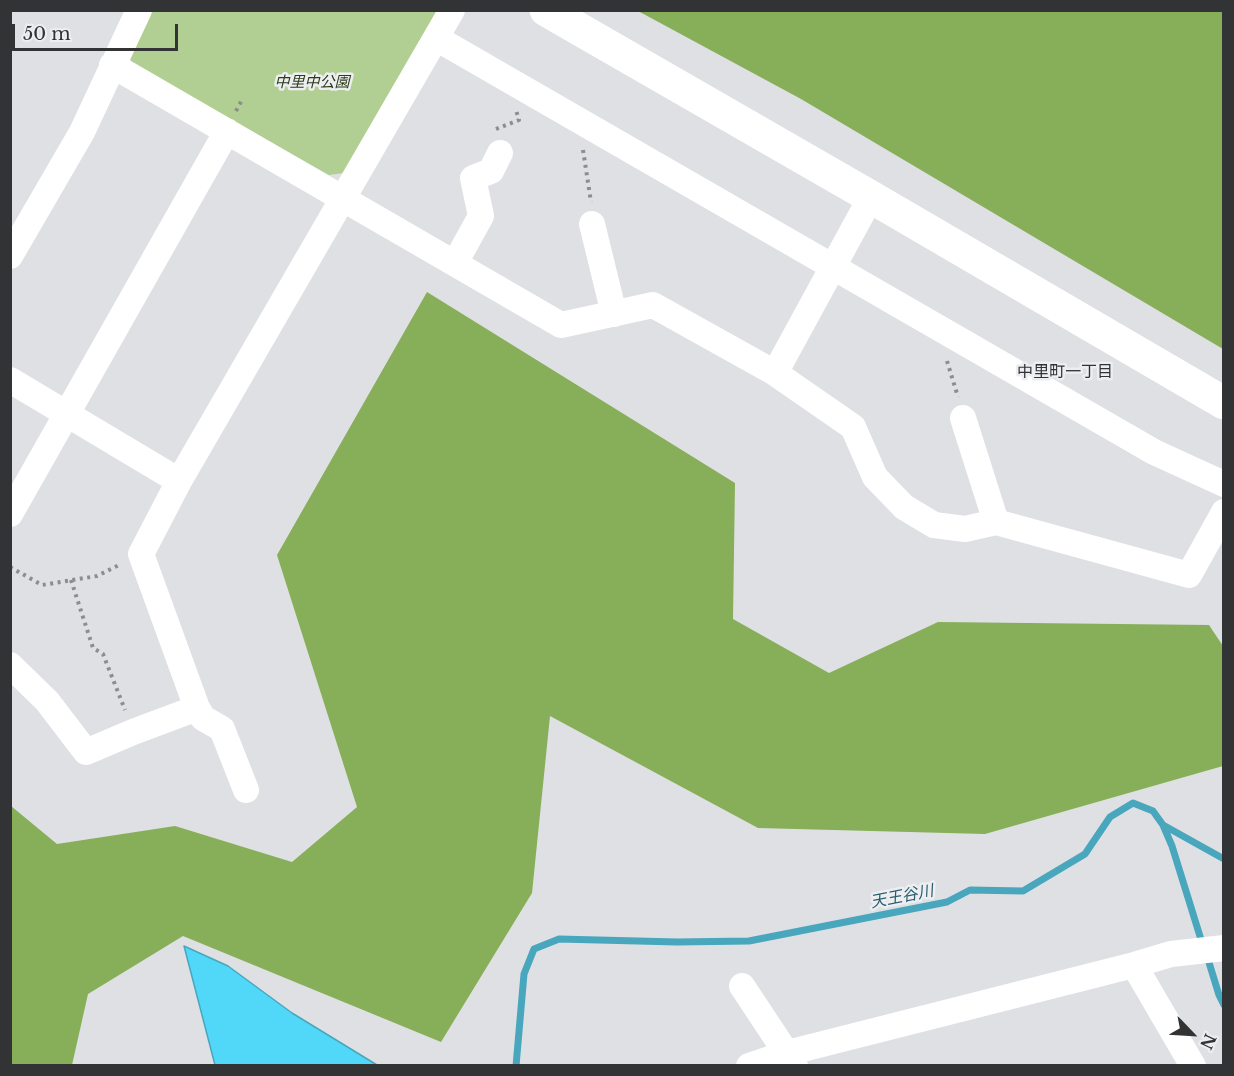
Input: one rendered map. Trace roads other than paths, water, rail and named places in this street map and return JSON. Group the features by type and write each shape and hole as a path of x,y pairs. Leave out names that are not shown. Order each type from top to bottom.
{"street":[{"path":"10,256 82,132 139,10"},
{"path":"246,790 222,729 203,718 197,708 141,554 179,480 452,10"},
{"path":"546,10 872,196 1224,403"},
{"path":"436,38 1154,452 1224,484"},
{"path":"112,65 561,325 653,305 776,373 853,428 875,477 904,507 934,525 965,529 996,522 1189,575 1224,513"},
{"path":"10,514 227,131"},
{"path":"455,263 481,216 473,177 491,171 500,153"},
{"path":"776,373 872,196"},
{"path":"592,224 614,314"},
{"path":"10,380 179,480"},
{"path":"963,418 996,522"},
{"path":"10,665 47,701 86,752 197,708"},
{"path":"748,1065 791,1059 1171,954 1224,948"},
{"path":"1134,965 1193,1065"},
{"path":"742,986 791,1059"}],"water":[{"path":"184,946 228,966 292,1013 377,1065 215,1065"}],"waterway":[{"name":"天王谷川","path":"516,1066 524,974 534,949 559,939 749,941 947,902 970,890 1023,891 1085,854 1110,817 1133,803 1153,811 1163,825 1172,846 1203,946"},
{"path":"1163,825 1224,859"},
{"name":"天王谷川","path":"1207,956 1224,1005"}],"district":[{"name":"中里町一丁目","path":"1065,372"}],"park label":[{"name":"中里中公園","path":"312,83"}]}
